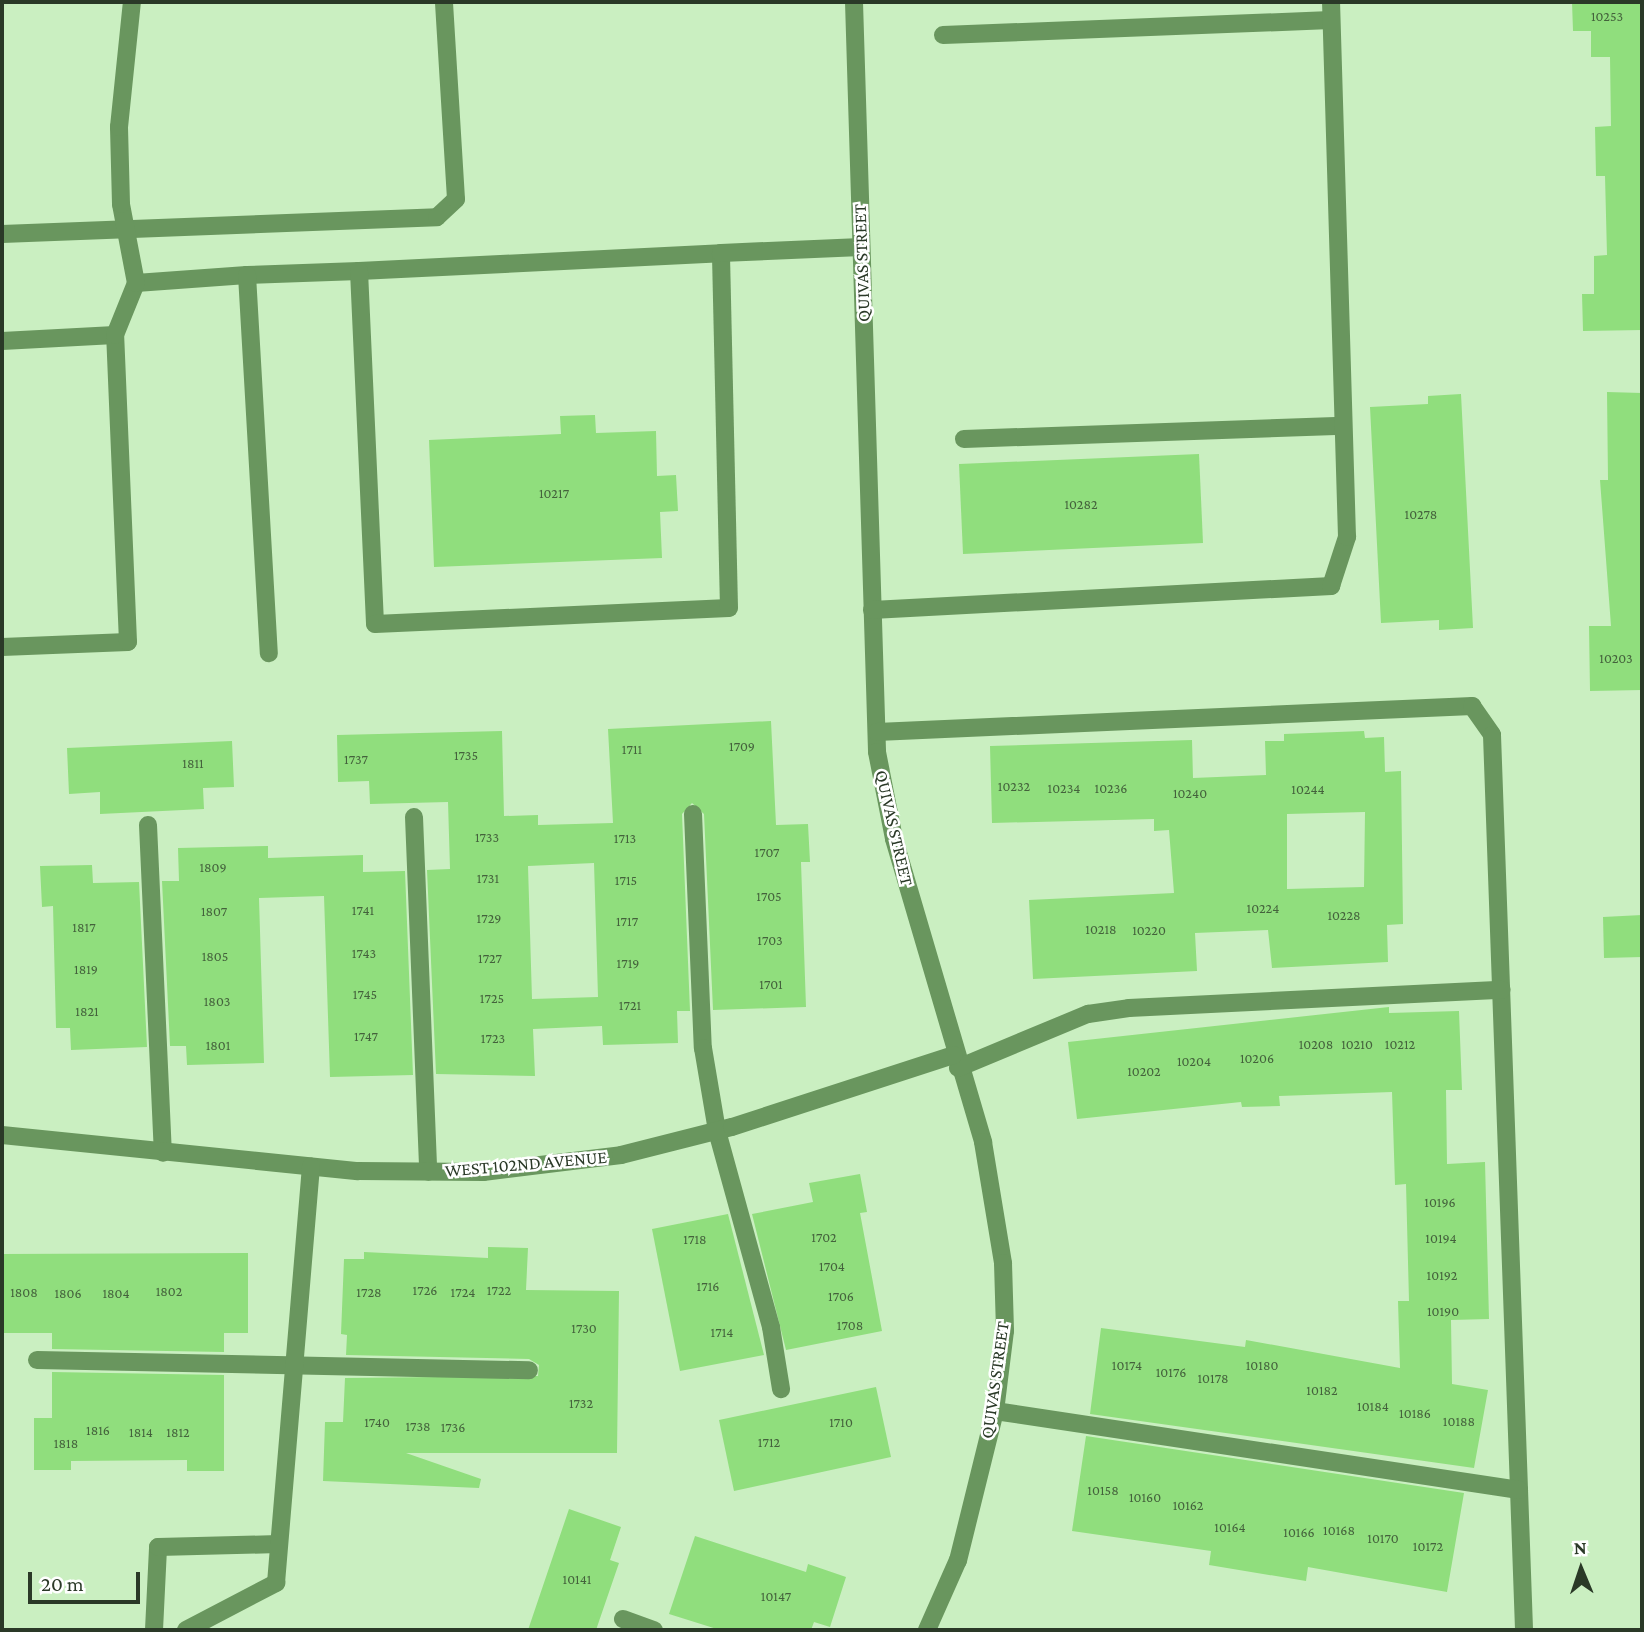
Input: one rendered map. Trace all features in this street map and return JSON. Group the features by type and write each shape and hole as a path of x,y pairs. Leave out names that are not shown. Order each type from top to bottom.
{"street":[{"path":"2,648 128,642 115,335 136,283 125,228 118,127 132,2"},
{"path":"2,234 437,217 449,209 456,199 444,2"},
{"name":"QUIVAS STREET","path":"854,2 877,732 894,839 956,1062 983,1142 1003,1264 1005,1331 995,1411 958,1560 927,1630"},
{"path":"872,610 1331,586 1347,537 1331,11 943,35"},
{"path":"136,283 247,275 861,247"},
{"path":"359,271 375,624 729,608 721,253"},
{"path":"247,275 269,653"},
{"path":"2,341 115,335"},
{"path":"964,439 1343,426"},
{"path":"877,732 1472,706 1492,734 1524,1630"},
{"path":"693,814 703,1048 717,1131 771,1327 781,1389"},
{"path":"414,817 428,1172"},
{"path":"148,825 163,1153"},
{"name":"WEST 102ND AVENUE","path":"2,1135 311,1166 428,1172 621,1154 717,1131 956,1062 1088,1014 1129,1008 1502,990"},
{"path":"186,1630 275,1583 290,1365 311,1166"},
{"path":"37,1360 528,1370"},
{"path":"995,1411 1519,1490"},
{"path":"154,1630 158,1547 278,1544"},
{"path":"623,1619 654,1630"}],"building":[{"path":"1572,2 1642,2 1642,330 1583,331 1582,294 1594,294 1594,256 1607,255 1605,176 1596,176 1595,127 1611,126 1610,57 1591,57 1591,31 1573,31"},
{"path":"1607,392 1642,393 1642,690 1590,691 1589,626 1611,626 1600,480 1608,480"},
{"path":"1461,394 1473,628 1439,630 1439,620 1381,623 1370,407 1428,404 1428,396"},
{"path":"595,415 596,433 656,431 657,476 676,475 678,511 660,512 662,558 434,567 429,440 561,434 560,416"},
{"path":"1199,454 1203,543 963,554 959,464"},
{"path":"771,721 776,825 808,824 810,862 801,862 806,1007 713,1010 704,814 692,803 682,814 690,1011 677,1011 678,1043 603,1045 602,1026 533,1029 535,1076 436,1074 427,870 450,869 448,802 370,804 369,781 338,782 337,735 502,731 504,816 538,815 538,825 613,823 608,729","holes":["594,863 598,997 532,999 528,866"]},
{"path":"1364,731 1365,738 1384,737 1385,772 1401,771 1403,924 1387,925 1388,962 1272,968 1268,930 1195,933 1197,971 1033,979 1029,900 1174,893 1169,830 1154,831 1154,819 992,823 990,746 1192,740 1193,778 1266,775 1265,741 1284,741 1284,734","holes":["1365,812 1364,887 1287,889 1287,814"]},
{"path":"232,741 234,787 203,788 204,809 100,814 100,792 69,794 67,748"},
{"path":"268,846 268,858 363,855 363,872 405,871 413,1075 330,1077 324,896 259,898 264,1063 187,1065 186,1046 170,1046 162,881 179,881 178,848"},
{"path":"92,865 93,883 139,882 147,1047 71,1050 70,1028 56,1028 53,906 42,907 40,866"},
{"path":"1642,915 1642,957 1604,958 1603,917"},
{"path":"1389,1007 1389,1013 1459,1011 1462,1090 1446,1090 1447,1164 1485,1162 1489,1319 1451,1320 1452,1384 1488,1390 1474,1468 1090,1414 1101,1328 1245,1347 1246,1340 1400,1368 1398,1301 1409,1301 1406,1184 1395,1185 1392,1092 1279,1096 1280,1106 1242,1107 1241,1102 1077,1119 1068,1042"},
{"path":"860,1174 867,1212 860,1213 882,1331 786,1350 752,1214 813,1202 809,1183"},
{"path":"728,1214 764,1355 680,1371 652,1229"},
{"path":"488,1247 528,1248 526,1290 619,1291 617,1453 406,1453 481,1479 479,1488 323,1481 325,1422 343,1422 345,1378 538,1376 539,1365 529,1359 346,1355 347,1335 341,1334 344,1259 364,1259 364,1252 488,1258"},
{"path":"248,1253 248,1333 224,1333 224,1352 52,1349 52,1333 2,1333 2,1254"},
{"path":"52,1372 224,1375 224,1471 187,1471 187,1460 71,1461 71,1470 34,1470 34,1418 52,1418"},
{"path":"876,1387 891,1457 734,1491 719,1420"},
{"path":"1086,1436 1464,1493 1447,1592 1308,1567 1306,1581 1209,1565 1211,1551 1072,1531"},
{"path":"569,1509 621,1527 610,1560 619,1563 596,1630 528,1630"},
{"path":"695,1536 806,1572 808,1564 846,1577 830,1627 814,1622 811,1630 720,1630 669,1614"}]}
